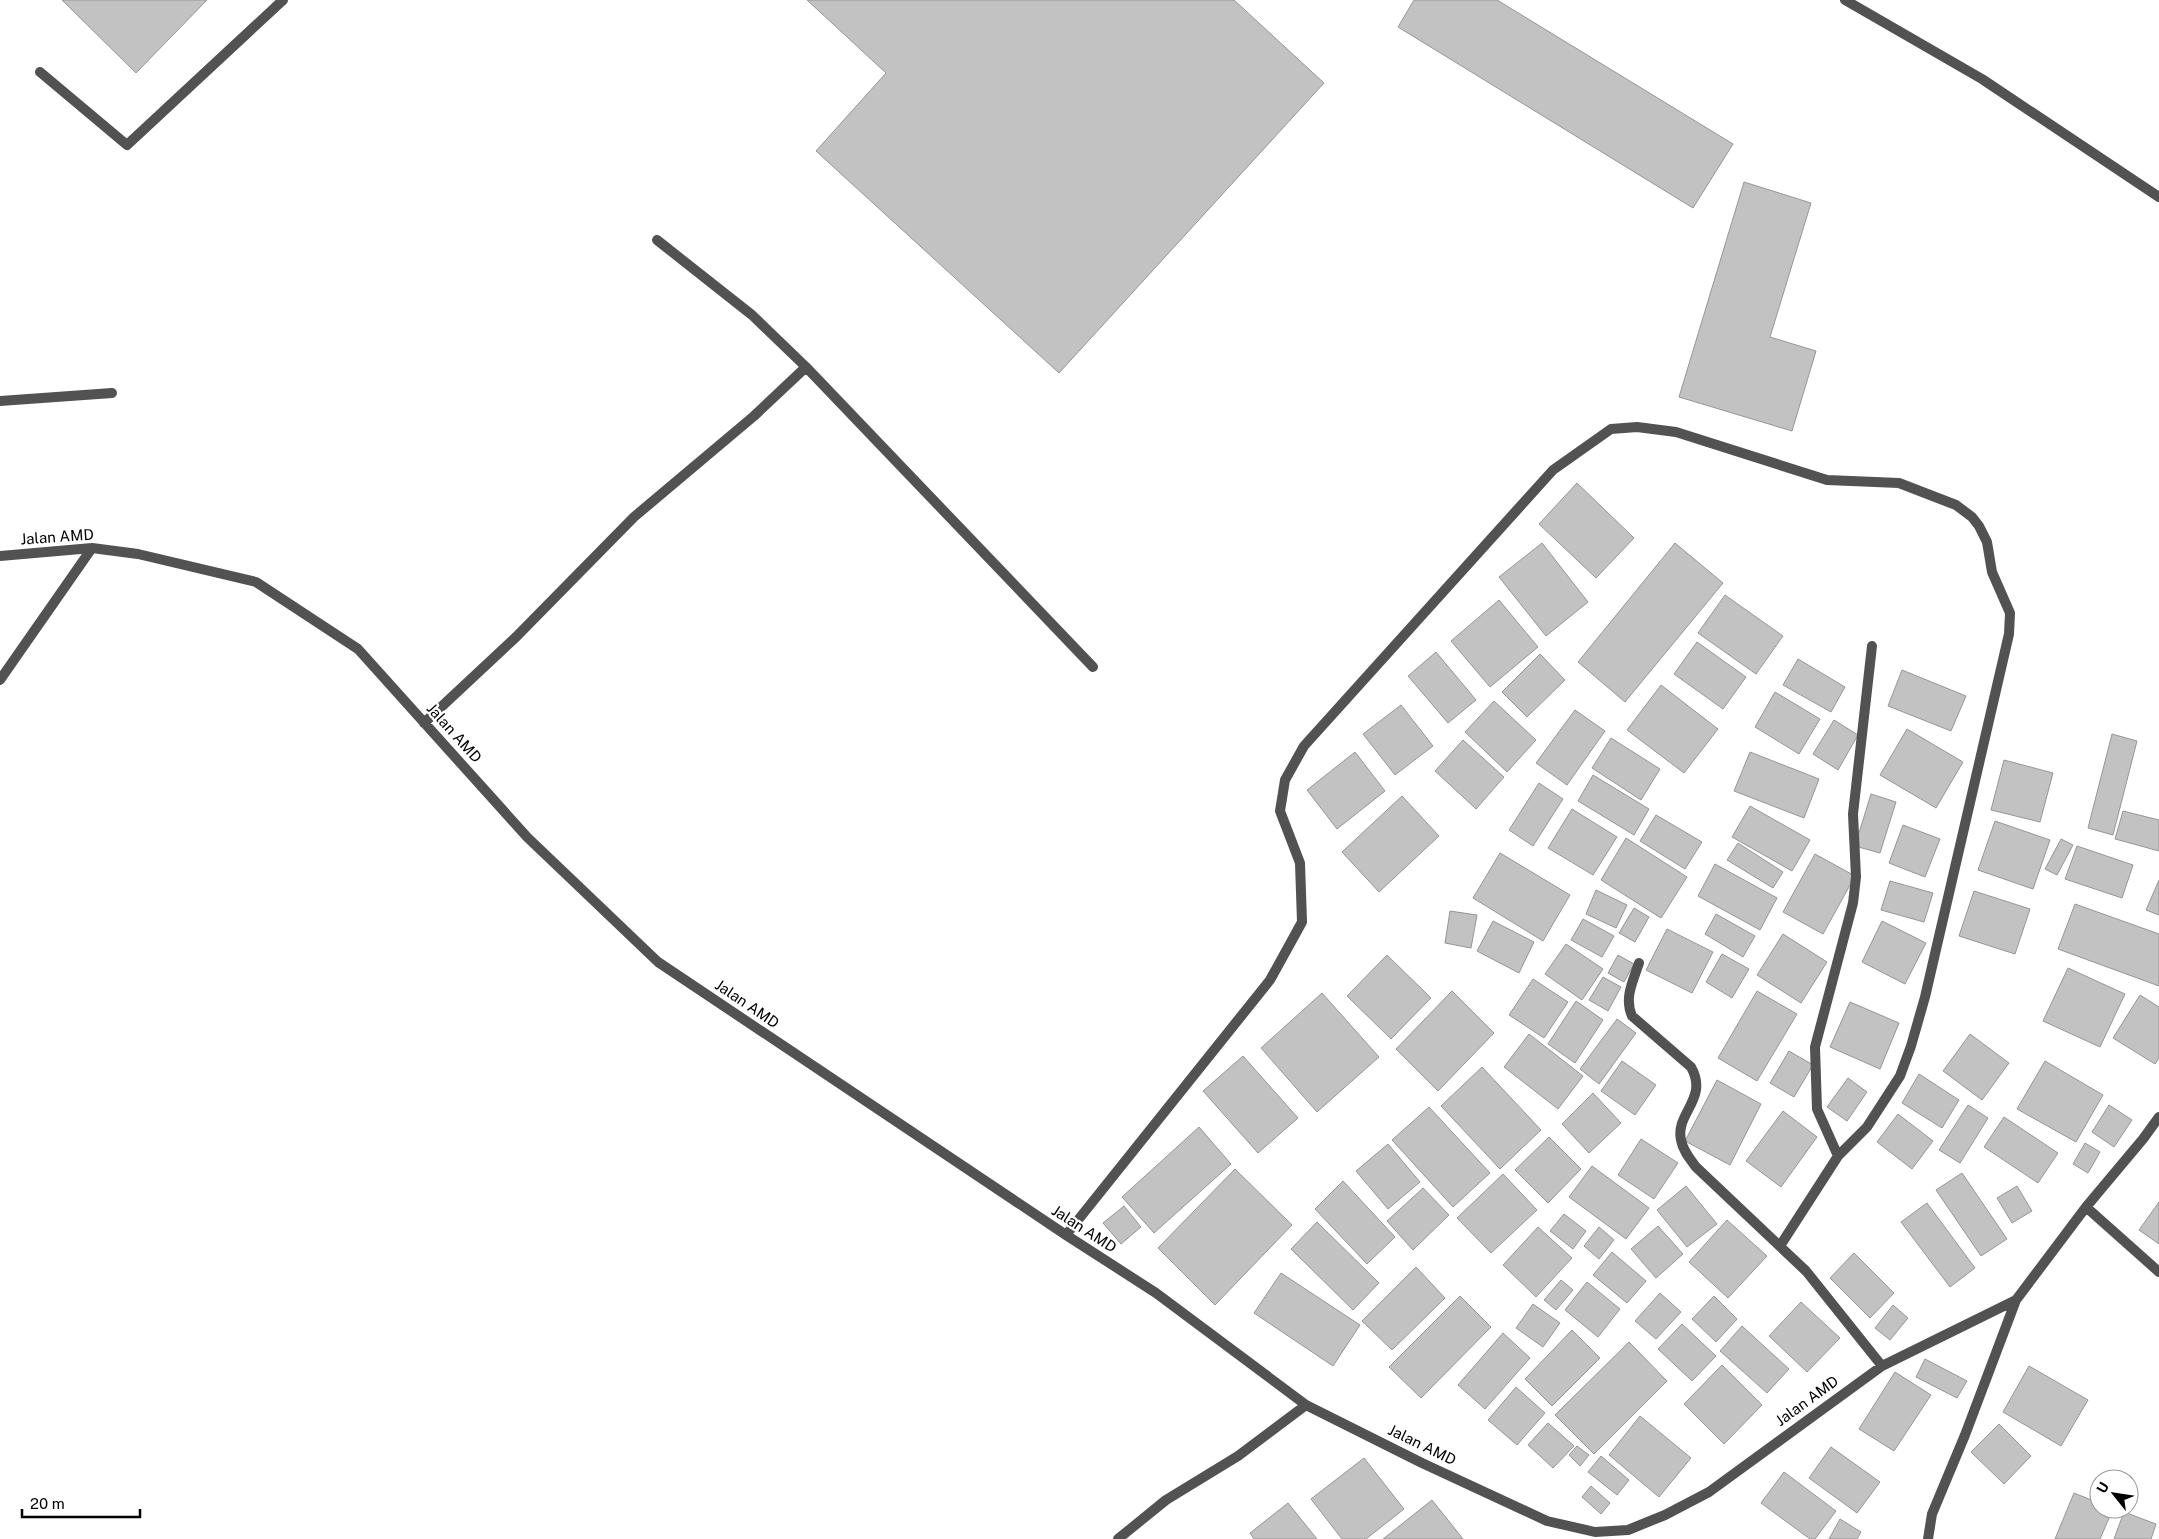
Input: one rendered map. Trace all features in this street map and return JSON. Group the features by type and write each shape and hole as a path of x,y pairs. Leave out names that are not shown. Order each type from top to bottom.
{"street":[{"path":"40,72 128,145 283,0"},
{"path":"1845,0 1982,79 2159,197"},
{"path":"657,240 752,315 806,367 1093,667"},
{"path":"424,723 516,637 634,517 754,416 806,367"},
{"path":"0,401 112,393"},
{"path":"1066,1236 1270,980 1302,922 1300,863 1280,811 1285,780 1304,746 1553,470 1611,429 1637,427 1676,432 1827,480 1899,483 1956,505 1972,517 1979,526 1987,542 1992,572 2010,613 2010,634 1998,687 1925,997 1911,1046 1900,1076 1884,1103 1868,1127 1838,1156 1780,1246"},
{"path":"0,680 92,548"},
{"name":"Jalan AMD","path":"0,556 92,548 138,554 256,582 358,649 527,837 658,962 1066,1236 1156,1294 1306,1404 1422,1463 1547,1521 1595,1532 1628,1530 1665,1515 1709,1492 1882,1366 2016,1300 2086,1207 2144,1140 2159,1117"},
{"path":"1838,1156 1817,1109 1815,1047 1853,903 1856,877 1853,814 1872,646"},
{"path":"1639,963 1628,996 1628,1006 1632,1016 1691,1067 1696,1077 1696,1091 1682,1126 1680,1139 1685,1153 1696,1167 1806,1270 1882,1366"},
{"path":"2086,1207 2159,1272"},
{"path":"1928,1539 1932,1514 1965,1435 2016,1300"},
{"path":"1118,1539 1166,1500 1238,1456 1306,1404"}],"building":[{"path":"62,0 207,0 136,73"},
{"path":"807,0 1234,0 1324,83 1059,373 816,151 886,73"},
{"path":"1414,0 1497,0 1733,144 1693,208 1398,27"},
{"path":"1744,182 1811,203 1770,337 1816,351 1792,431 1679,397"},
{"path":"1577,483 1634,538 1596,578 1539,524"},
{"path":"1542,543 1588,602 1546,636 1499,577"},
{"path":"1675,543 1723,583 1625,702 1578,662"},
{"path":"1725,595 1783,636 1756,674 1698,633"},
{"path":"1499,600 1538,647 1490,687 1451,641"},
{"path":"1697,642 1746,677 1723,709 1674,674"},
{"path":"1436,652 1476,700 1448,723 1408,676"},
{"path":"1540,654 1565,680 1527,717 1502,692"},
{"path":"1798,659 1845,687 1831,712 1783,685"},
{"path":"1902,670 1966,696 1951,731 1888,706"},
{"path":"1661,685 1718,729 1684,773 1627,730"},
{"path":"1775,692 1820,719 1799,754 1755,727"},
{"path":"1494,701 1536,740 1507,772 1465,732"},
{"path":"1401,705 1433,746 1395,775 1363,734"},
{"path":"1575,710 1605,731 1567,785 1536,763"},
{"path":"1834,720 1858,735 1838,770 1813,754"},
{"path":"1907,729 1963,762 1936,808 1880,775"},
{"path":"2112,734 2137,741 2113,835 2088,828"},
{"path":"1611,738 1660,769 1641,800 1592,768"},
{"path":"1463,740 1504,777 1476,809 1435,771"},
{"path":"1355,752 1385,791 1337,829 1307,790"},
{"path":"1750,752 1819,779 1804,818 1734,791"},
{"path":"2004,760 2053,773 2040,822 1991,810"},
{"path":"1593,775 1649,809 1634,835 1578,801"},
{"path":"1539,783 1563,799 1533,846 1509,830"},
{"path":"1871,794 1896,802 1880,853 1855,846"},
{"path":"1402,796 1439,836 1379,892 1342,852"},
{"path":"1750,806 1810,840 1792,871 1732,837"},
{"path":"1572,809 1617,837 1593,875 1548,848"},
{"path":"2123,811 2159,820 2159,851 2115,839"},
{"path":"1656,815 1702,842 1685,869 1640,841"},
{"path":"1995,821 2050,840 2033,889 1978,870"},
{"path":"1903,825 1940,839 1925,877 1889,863"},
{"path":"1626,838 1687,877 1661,918 1601,880"},
{"path":"2061,839 2073,845 2057,875 2045,869"},
{"path":"1738,843 1783,872 1773,888 1727,860"},
{"path":"2077,846 2133,865 2122,898 2065,879"},
{"path":"1500,853 1570,895 1543,941 1473,898"},
{"path":"1815,854 1855,876 1823,934 1783,912"},
{"path":"1715,864 1777,898 1760,930 1698,896"},
{"path":"2159,880 2159,915 2146,910"},
{"path":"1890,881 1933,893 1924,922 1881,910"},
{"path":"1596,890 1627,905 1616,928 1586,914"},
{"path":"1974,891 2030,909 2015,954 1959,936"},
{"path":"2075,904 2159,934 2159,986 2058,949"},
{"path":"1634,908 1649,917 1635,942 1619,933"},
{"path":"1450,911 1477,915 1471,948 1445,943"},
{"path":"1716,914 1755,936 1743,957 1705,934"},
{"path":"1583,919 1614,936 1602,957 1571,940"},
{"path":"1493,921 1534,942 1519,973 1477,951"},
{"path":"1882,921 1926,943 1905,984 1862,962"},
{"path":"1667,929 1713,952 1692,993 1646,970"},
{"path":"1783,934 1827,962 1801,1003 1757,975"},
{"path":"1566,944 1603,969 1582,1000 1545,974"},
{"path":"1722,954 1749,969 1732,998 1706,982"},
{"path":"1387,955 1431,998 1391,1039 1347,996"},
{"path":"1618,955 1634,964 1624,982 1608,973"},
{"path":"2068,968 2125,994 2100,1047 2043,1021"},
{"path":"1603,977 1621,987 1608,1011 1589,1000"},
{"path":"1533,979 1568,1002 1544,1038 1509,1015"},
{"path":"1452,991 1494,1033 1438,1091 1396,1049"},
{"path":"1757,991 1797,1014 1757,1081 1718,1058"},
{"path":"1322,993 1379,1057 1317,1112 1261,1048"},
{"path":"2140,995 2159,1007 2159,1058 2155,1064 2113,1038"},
{"path":"1576,1001 1603,1020 1575,1063 1548,1044"},
{"path":"1850,1002 1899,1023 1880,1069 1830,1047"},
{"path":"1617,1019 1636,1033 1599,1084 1580,1069"},
{"path":"1529,1034 1583,1076 1558,1109 1504,1067"},
{"path":"1970,1034 2009,1063 1982,1100 1943,1071"},
{"path":"1789,1051 1813,1065 1794,1097 1770,1083"},
{"path":"1243,1056 1298,1118 1258,1153 1203,1091"},
{"path":"1622,1061 1656,1085 1635,1115 1601,1091"},
{"path":"2045,1061 2103,1095 2076,1142 2017,1109"},
{"path":"1482,1067 1541,1130 1500,1169 1441,1106"},
{"path":"1919,1074 1959,1100 1942,1128 1902,1103"},
{"path":"1848,1078 1867,1092 1847,1121 1827,1107"},
{"path":"1717,1080 1761,1104 1730,1165 1685,1141"},
{"path":"1593,1093 1621,1123 1589,1153 1562,1124"},
{"path":"1968,1105 1988,1118 1960,1163 1939,1150"},
{"path":"2109,1105 2132,1120 2114,1147 2092,1132"},
{"path":"1429,1107 1490,1173 1453,1207 1392,1140"},
{"path":"1783,1111 1817,1137 1781,1187 1746,1161"},
{"path":"1898,1114 1933,1141 1912,1169 1877,1142"},
{"path":"2004,1117 2058,1153 2038,1183 1984,1147"},
{"path":"1199,1127 1231,1164 1154,1233 1122,1197"},
{"path":"1549,1137 1581,1169 1548,1203 1515,1170"},
{"path":"1641,1139 1678,1163 1654,1199 1618,1175"},
{"path":"2085,1143 2100,1152 2088,1173 2073,1164"},
{"path":"1388,1144 1420,1182 1388,1209 1356,1171"},
{"path":"1592,1166 1649,1208 1626,1239 1569,1197"},
{"path":"1235,1169 1292,1225 1215,1305 1158,1248"},
{"path":"1962,1173 2007,1239 1981,1256 1936,1190"},
{"path":"1503,1174 1537,1210 1491,1253 1457,1218"},
{"path":"1343,1181 1395,1237 1367,1264 1315,1209"},
{"path":"1686,1186 1717,1224 1687,1247 1657,1210"},
{"path":"2017,1186 2032,1211 2012,1223 1997,1198"},
{"path":"1423,1188 1449,1215 1413,1250 1387,1221"},
{"path":"2159,1202 2159,1244 2139,1230"},
{"path":"1927,1203 1975,1268 1950,1287 1901,1222"},
{"path":"1124,1206 1141,1227 1121,1244 1103,1223"},
{"path":"1564,1214 1586,1231 1573,1249 1550,1231"},
{"path":"1727,1220 1767,1256 1728,1298 1689,1262"},
{"path":"1317,1222 1379,1283 1353,1310 1291,1249"},
{"path":"1658,1226 1683,1254 1656,1278 1631,1249"},
{"path":"1538,1227 1572,1258 1536,1297 1503,1265"},
{"path":"1599,1227 1614,1240 1599,1259 1584,1246"},
{"path":"1612,1252 1646,1281 1627,1303 1593,1275"},
{"path":"1854,1253 1894,1293 1870,1318 1830,1278"},
{"path":"1416,1267 1445,1298 1392,1350 1362,1321"},
{"path":"1281,1273 1360,1325 1333,1366 1254,1313"},
{"path":"1561,1280 1573,1290 1556,1310 1544,1300"},
{"path":"1587,1282 1620,1309 1598,1337 1565,1310"},
{"path":"1660,1293 1681,1312 1656,1339 1635,1321"},
{"path":"1460,1296 1491,1327 1421,1398 1389,1367"},
{"path":"1714,1296 1737,1319 1716,1342 1692,1319"},
{"path":"1801,1302 1840,1338 1807,1372 1769,1336"},
{"path":"1533,1304 1560,1323 1543,1347 1516,1328"},
{"path":"1893,1305 1908,1318 1890,1340 1875,1328"},
{"path":"1682,1324 1716,1356 1692,1381 1658,1349"},
{"path":"1742,1326 1789,1369 1767,1393 1720,1351"},
{"path":"1572,1330 1600,1358 1552,1406 1525,1379"},
{"path":"1503,1333 1530,1358 1485,1409 1458,1385"},
{"path":"1629,1342 1667,1381 1594,1454 1555,1415"},
{"path":"1925,1359 1967,1381 1957,1398 1916,1377"},
{"path":"1722,1365 1762,1405 1724,1444 1684,1404"},
{"path":"2029,1366 2088,1400 2061,1446 2003,1412"},
{"path":"1895,1372 1931,1395 1894,1451 1859,1429"},
{"path":"1516,1387 1545,1413 1517,1445 1488,1420"},
{"path":"1640,1416 1691,1458 1659,1497 1609,1455"},
{"path":"1548,1423 1574,1446 1553,1468 1528,1445"},
{"path":"1999,1424 2031,1456 2004,1484 1971,1452"},
{"path":"1577,1446 1589,1455 1580,1466 1569,1455"},
{"path":"1831,1447 1880,1482 1857,1513 1809,1478"},
{"path":"1601,1456 1629,1480 1617,1495 1588,1472"},
{"path":"1364,1458 1404,1509 1366,1539 1342,1539 1311,1499"},
{"path":"1784,1472 1836,1511 1815,1539 1810,1539 1761,1503"},
{"path":"1591,1486 1610,1503 1601,1514 1582,1497"},
{"path":"2074,1493 2089,1499 2089,1519 2109,1519 2100,1539 2055,1539"},
{"path":"1432,1500 1463,1539 1383,1539"},
{"path":"1288,1503 1317,1539 1254,1539 1250,1533"},
{"path":"2139,1518 2156,1524 2151,1539 2114,1539 2121,1519"},
{"path":"1840,1519 1861,1532 1857,1539 1829,1539"}]}
